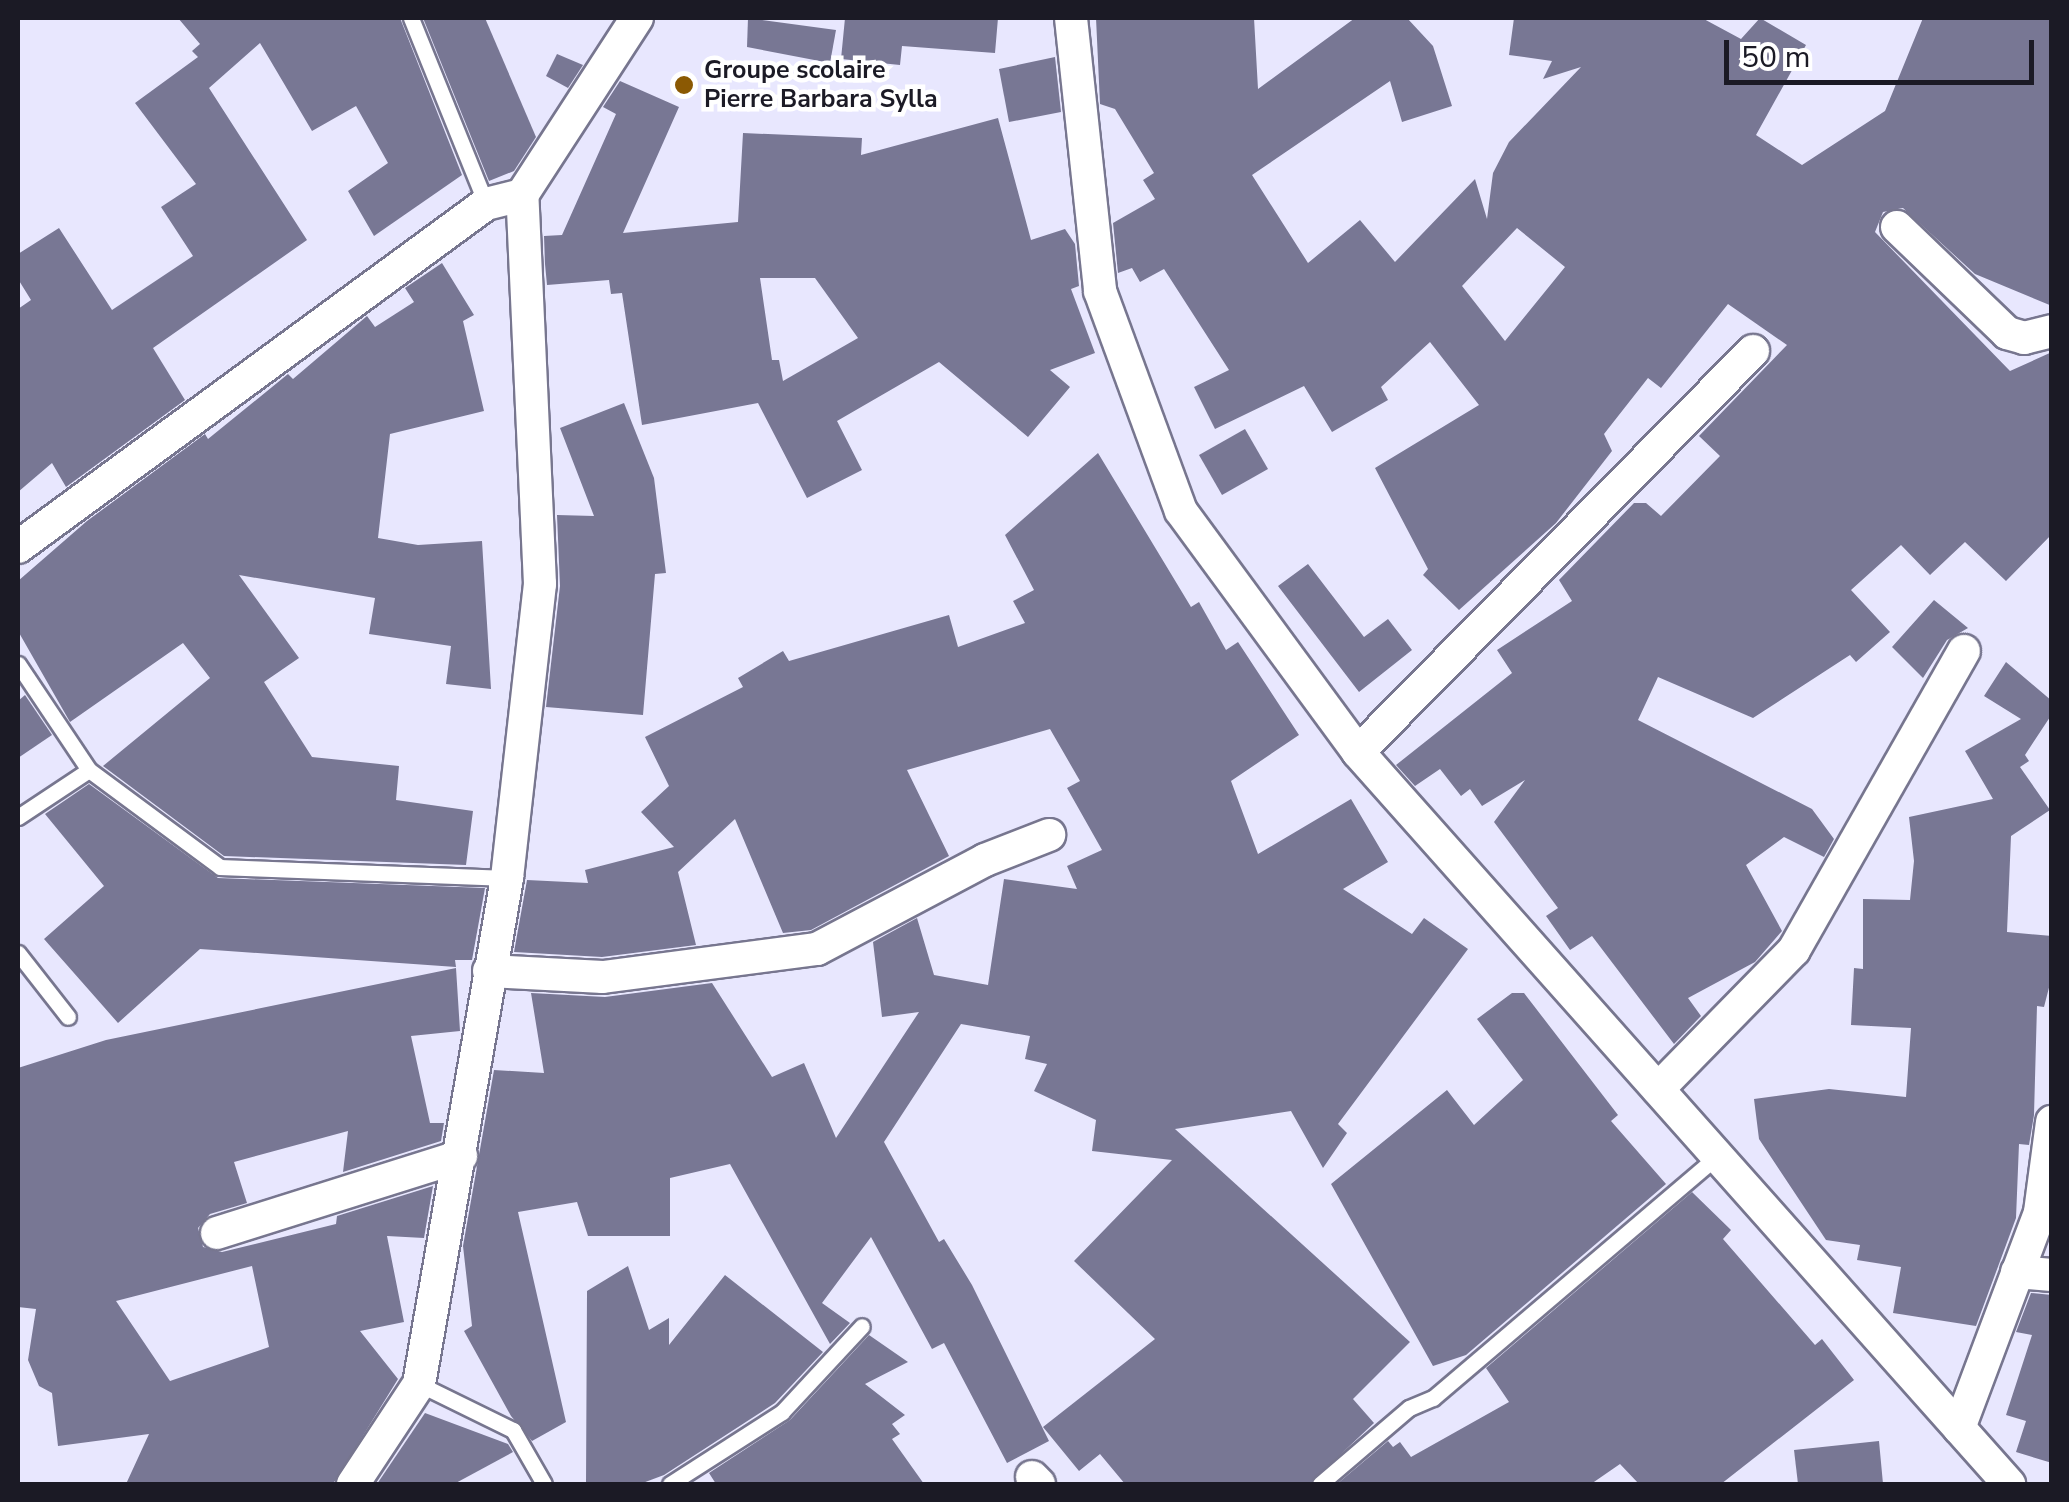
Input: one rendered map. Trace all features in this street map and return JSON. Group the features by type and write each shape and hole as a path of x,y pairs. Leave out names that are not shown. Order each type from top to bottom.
{"street":[{"path":"353,1484 419,1384 506,878 540,584 522,195 637,18"},
{"path":"1071,18 1100,291 1180,511 1358,752 2009,1484"},
{"path":"18,547 486,204 522,195"},
{"path":"1896,227 2007,333 2024,338 2052,330"},
{"path":"1358,752 1753,351"},
{"path":"1658,1088 1794,950 1964,651"},
{"path":"489,971 603,977 817,949 985,860 1049,834"},
{"path":"1959,1428 2040,1212 2052,1122"},
{"path":"217,1233 461,1156"},
{"path":"2017,1272 2052,1274"}],"lane":[{"path":"411,18 486,204"},
{"path":"18,664 89,770 220,867 506,878"},
{"path":"18,818 89,770"},
{"path":"18,953 68,1017"},
{"path":"1320,1484 1409,1408 1433,1398 1717,1156"},
{"path":"670,1484 782,1412 862,1326"},
{"path":"419,1384 513,1430 544,1484"}],"building":[{"path":"178,18 400,18 462,175 374,236 348,191 388,163 356,106 312,131 260,43 209,88 307,240 153,348 185,400 66,487 52,463 18,492 18,309 31,300 18,279 18,254 59,228 112,310 193,256 161,207 196,184 135,103 198,57 192,51 200,44"},
{"path":"423,18 485,18 536,137 514,171 489,181"},
{"path":"748,18 836,30 830,63 747,47"},
{"path":"845,18 998,18 995,53 902,46 900,65 841,59"},
{"path":"1096,18 1254,18 1258,89 1355,18 1407,18 1433,46 1452,106 1402,122 1390,81 1252,175 1308,263 1360,220 1395,262 1475,179 1487,219 1493,173 1509,142 1581,67 1543,79 1552,61 1509,55 1514,18 1702,18 1741,39 1760,18 1806,45 1756,135 1802,165 1885,111 1923,18 2052,18 2052,306 1975,274 1903,208 1883,212 1875,232 2010,371 2052,352 2052,534 2006,581 1965,542 1930,575 1901,545 1851,590 1890,632 1856,662 1850,655 1753,718 1658,677 1638,720 1812,809 1834,839 1824,857 1784,837 1746,865 1782,931 1755,962 1688,998 1701,1016 1674,1044 1592,936 1570,950 1546,916 1558,908 1494,822 1525,780 1482,806 1470,789 1461,796 1440,769 1415,786 1396,765 1512,673 1497,650 1572,601 1559,580 1634,503 1646,503 1661,516 1720,456 1699,436 1787,345 1728,304 1661,388 1648,378 1604,434 1612,451 1556,523 1459,610 1423,575 1428,569 1375,468 1479,405 1430,342 1381,387 1388,400 1332,432 1304,386 1215,429 1194,387 1229,370 1164,269 1140,282 1132,268 1118,273 1113,223 1155,199 1143,180 1154,173 1115,109 1100,104","holes":["1517,228 1565,267 1505,341 1462,286"]},
{"path":"557,54 583,65 568,88 546,76"},
{"path":"1055,57 1061,112 1009,122 999,69"},
{"path":"620,81 679,107 623,233 738,222 743,133 862,138 861,155 998,118 1031,240 1065,229 1075,244 1079,286 1071,289 1095,353 1050,370 1070,387 1028,437 939,362 837,421 862,470 807,498 758,403 642,425 622,293 611,294 609,280 547,285 544,236 562,235 616,114 603,107","holes":["760,278 815,278 858,338 783,381 779,360 772,360"]},
{"path":"442,263 474,315 463,321 484,411 390,434 378,538 418,545 482,541 491,689 446,684 451,646 369,634 375,598 239,575 299,658 264,682 312,757 399,766 396,800 473,811 466,865 224,856 103,766 210,678 183,643 70,722 18,631 18,581 87,521 205,434 208,439 288,374 293,379 367,316 375,327 414,302 405,288"},
{"path":"624,403 654,478 666,573 655,574 643,715 546,707 560,586 557,515 594,516 560,428"},
{"path":"1245,429 1268,469 1222,495 1199,455"},
{"path":"1098,453 1191,607 1199,602 1226,650 1238,642 1299,735 1231,781 1258,854 1351,799 1388,862 1343,889 1412,934 1424,918 1468,949 1338,1124 1347,1133 1323,1168 1291,1111 1175,1129 1410,1342 1353,1399 1374,1423 1309,1484 1125,1484 1100,1454 1079,1471 1043,1427 1155,1339 1074,1261 1172,1160 1092,1151 1096,1120 1034,1091 1047,1064 1025,1059 1030,1036 961,1024 884,1142 939,1242 944,1239 972,1285 1049,1441 1007,1463 944,1343 932,1349 871,1237 822,1303 850,1323 830,1344 730,1164 670,1178 670,1236 588,1236 577,1202 518,1212 566,1422 532,1441 511,1416 464,1331 472,1326 463,1246 494,1070 544,1073 531,993 605,997 712,983 772,1077 804,1063 836,1138 919,1012 882,1017 873,942 917,918 934,975 988,985 1004,879 1077,889 1067,866 1102,850 1067,788 1080,781 1050,729 907,770 949,856 811,930 783,933 735,819 678,872 696,945 602,957 514,952 527,880 588,883 585,870 674,847 641,812 669,786 645,737 743,687 738,678 783,651 789,661 949,615 958,647 1025,623 1013,601 1034,590 1005,535"},
{"path":"1308,564 1364,637 1388,619 1412,650 1359,692 1278,586"},
{"path":"1934,600 1968,628 1947,640 1923,678 1892,647"},
{"path":"2006,662 2052,701 2052,714 2025,755 2029,761 2020,767 2050,810 2011,836 2007,932 2052,936 2052,976 2044,1007 2037,1006 2034,1115 2029,1145 2019,1144 2016,1218 1976,1326 1893,1313 1901,1267 1857,1260 1860,1245 1826,1240 1759,1139 1754,1099 1829,1089 1906,1097 1911,1028 1851,1025 1854,968 1863,969 1863,899 1910,900 1914,861 1909,817 1993,799 1965,751 2021,719 1984,696"},
{"path":"25,695 52,735 18,758 18,701"},
{"path":"89,784 218,878 485,888 472,960 455,960 456,967 200,949 118,1023 44,939 104,886 45,814"},
{"path":"456,968 460,1031 411,1036 430,1123 444,1123 441,1141 343,1172 348,1131 234,1162 247,1203 210,1214 198,1228 203,1247 222,1252 336,1224 337,1216 433,1186 424,1238 387,1236 404,1322 360,1331 398,1379 333,1484 126,1484 149,1434 58,1446 52,1393 39,1386 28,1360 36,1309 18,1307 18,1068 106,1040","holes":["252,1266 269,1347 170,1381 116,1301"]},
{"path":"1512,993 1524,993 1618,1115 1611,1121 1666,1184 1466,1355 1433,1366 1331,1184 1447,1090 1474,1125 1523,1080 1477,1019"},
{"path":"1692,1192 1731,1230 1723,1239 1815,1345 1822,1339 1854,1380 1721,1484 1639,1484 1620,1464 1591,1484 1337,1484 1388,1441 1393,1447 1400,1442 1411,1457 1509,1402 1486,1368"},
{"path":"628,1266 649,1330 669,1318 669,1345 725,1275 823,1352 775,1403 664,1475 640,1484 586,1484 587,1291"},
{"path":"2031,1293 2052,1295 2052,1463 2016,1452 2026,1421 2006,1415 2032,1335 2016,1332"},
{"path":"869,1335 908,1362 865,1384 905,1415 892,1424 900,1434 892,1439 924,1484 716,1484 709,1473 790,1420"},
{"path":"425,1413 508,1444 513,1452 454,1484 377,1484"},
{"path":"1879,1441 1883,1484 1798,1484 1794,1450"}],"place":[{"name":"Groupe scolaire Pierre Barbara Sylla","path":"684,85"}]}
